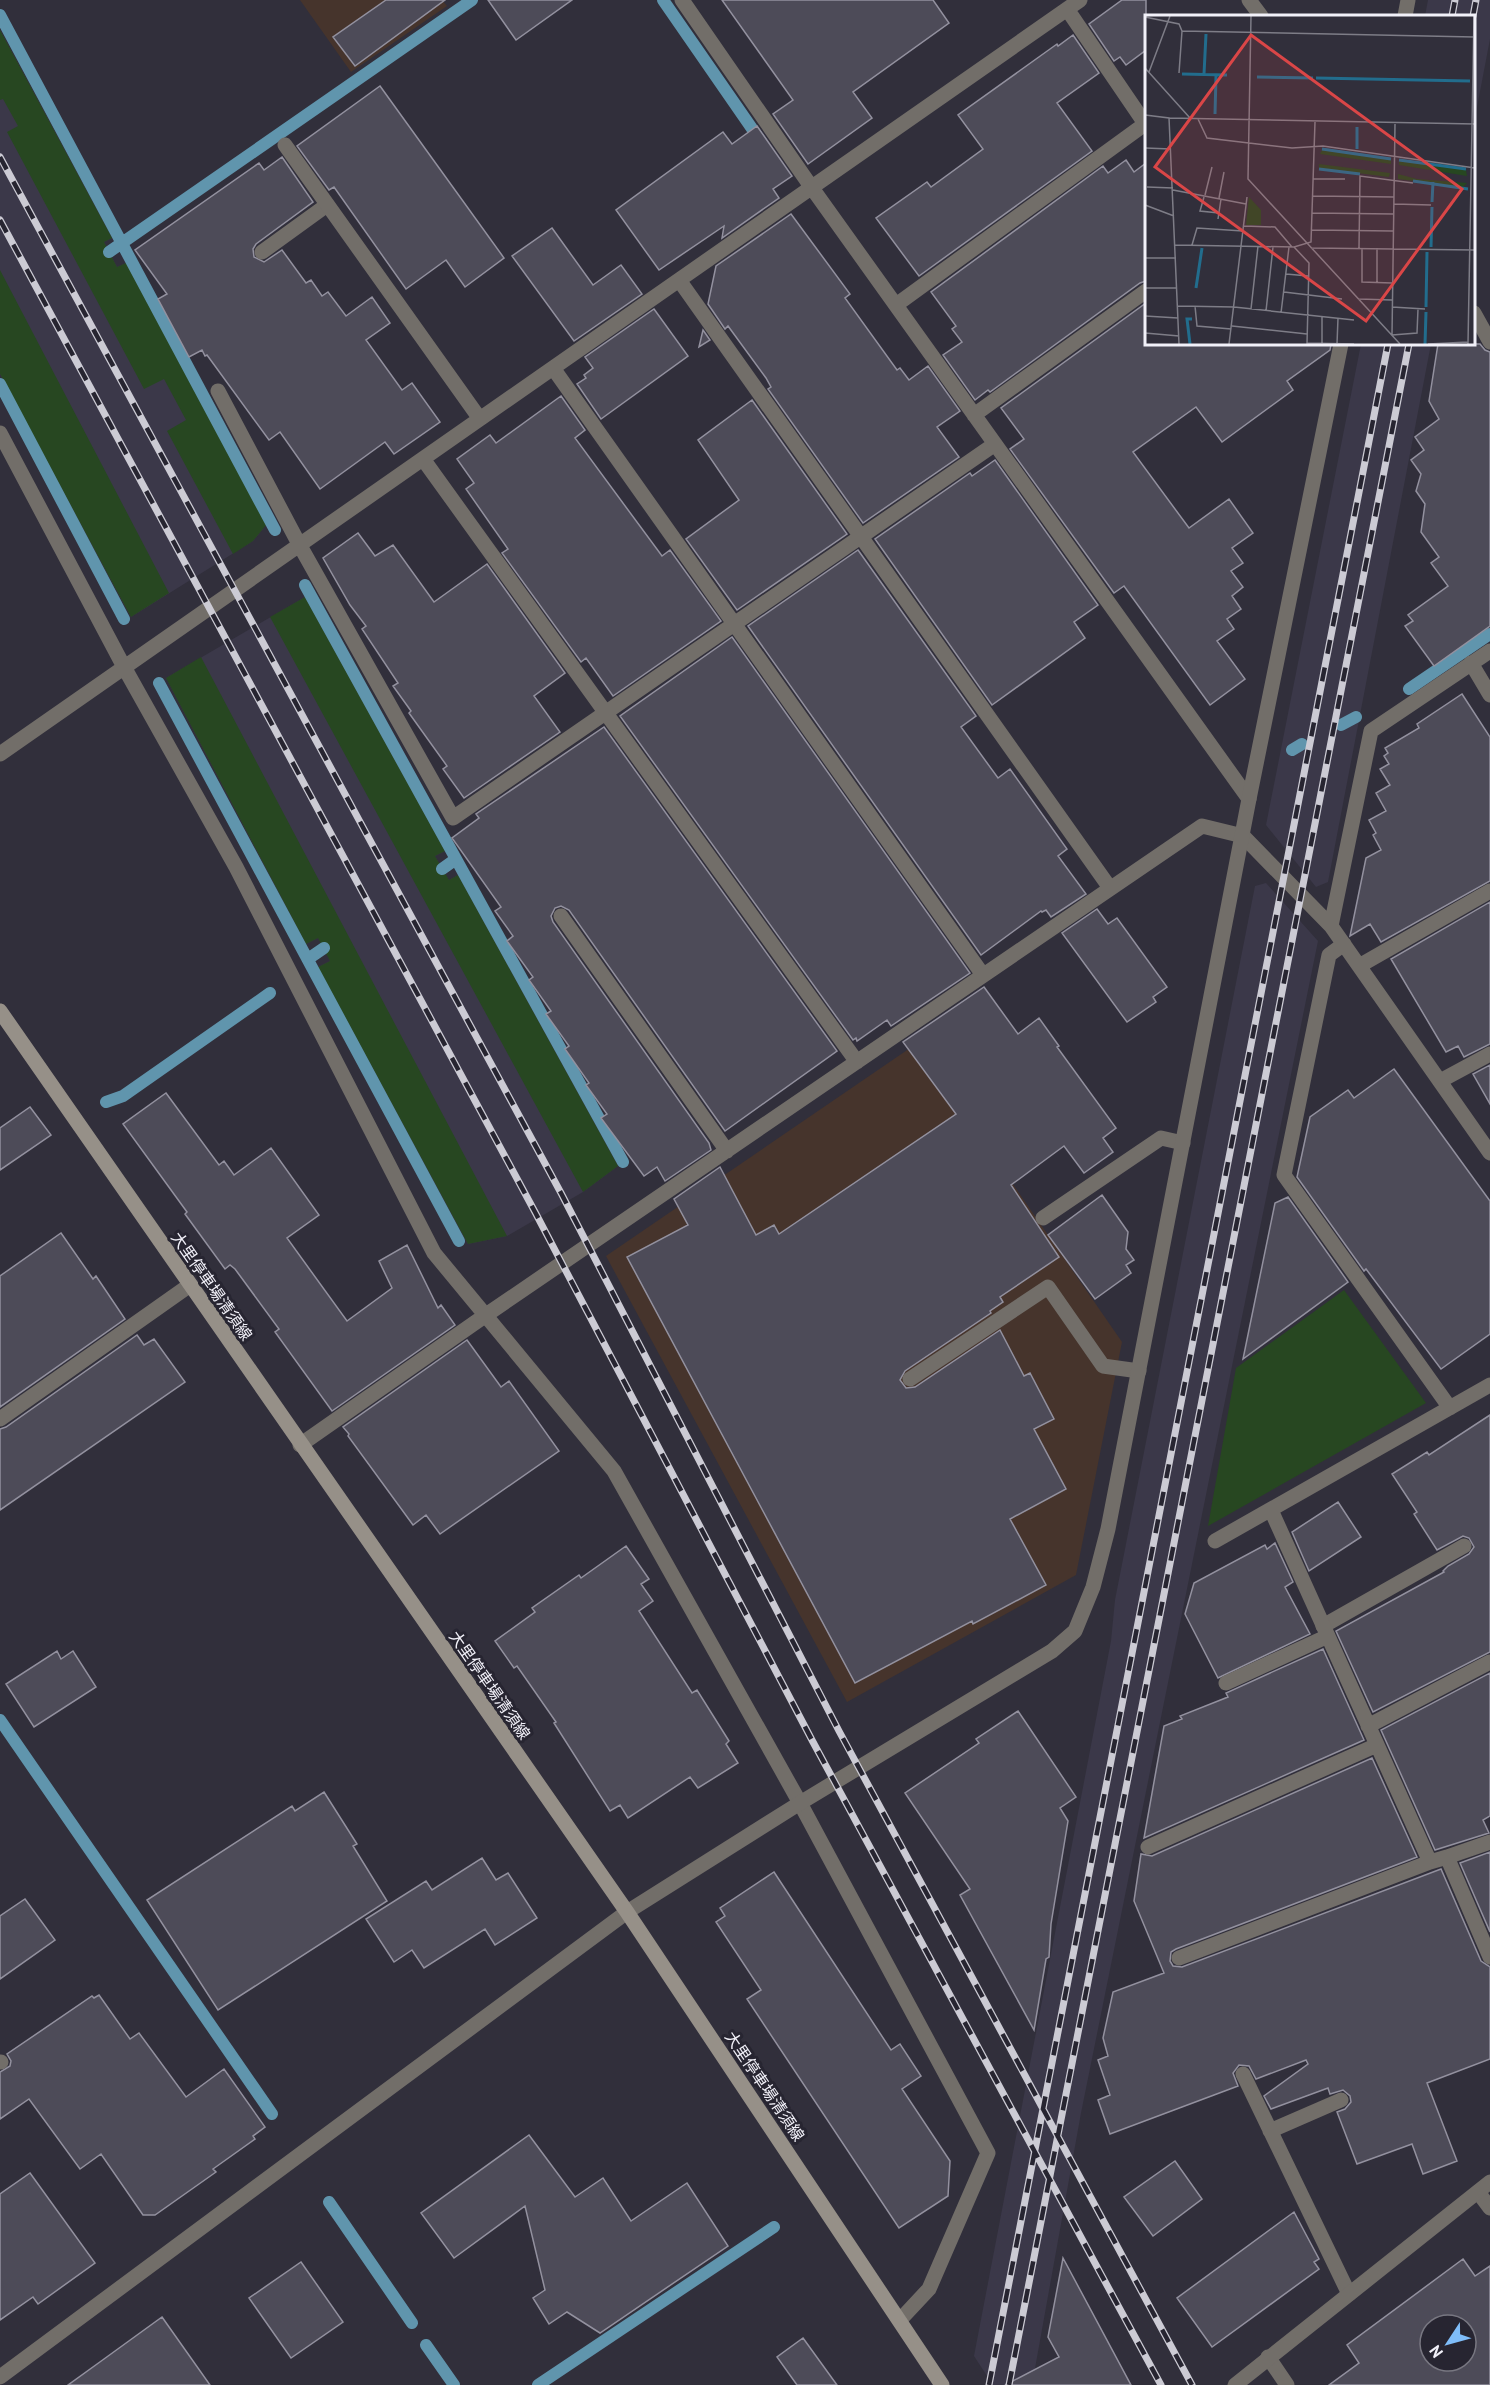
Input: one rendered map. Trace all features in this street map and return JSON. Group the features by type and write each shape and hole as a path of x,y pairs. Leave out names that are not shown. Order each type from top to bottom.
{"main road":[{"name":"大里停車場清須線","path":"0,1011 627,1912 942,2385"}],"street":[{"path":"682,0 812,188 1249,800"},
{"path":"0,754 1080,0"},
{"path":"1249,0 1260,15"},
{"path":"1405,15 1408,0"},
{"path":"1067,9 1145,123"},
{"path":"896,305 1145,125"},
{"path":"285,145 480,419"},
{"path":"262,252 327,205"},
{"path":"680,280 1110,888"},
{"path":"974,415 1145,292"},
{"path":"1475,316 1490,342"},
{"path":"0,2377 627,1912 800,1803 1052,1651 1075,1631 1093,1587 1108,1529 1249,800 1341,345"},
{"path":"553,368 983,975"},
{"path":"218,391 300,544 453,818 995,444"},
{"path":"0,433 124,667 236,867 434,1253 614,1471 800,1803 988,2152 929,2289 900,2320"},
{"path":"423,459 857,1062"},
{"path":"1331,926 1371,731 1490,651"},
{"path":"1472,663 1490,695"},
{"path":"300,1445 486,1315 1202,826 1243,836 1331,926 1490,1153"},
{"path":"1359,966 1490,891"},
{"path":"561,916 727,1151"},
{"path":"1344,944 1329,955 1284,1175 1450,1408"},
{"path":"1440,1082 1490,1054"},
{"path":"1043,1218 1161,1138 1183,1143"},
{"path":"0,1419 190,1286"},
{"path":"910,1379 1048,1287 1103,1366 1139,1371"},
{"path":"1215,1541 1450,1408 1488,1391"},
{"path":"1271,1510 1430,1862"},
{"path":"1226,1683 1325,1631 1464,1546"},
{"path":"1368,1726 1489,1664"},
{"path":"1148,1847 1377,1745"},
{"path":"1179,1958 1430,1862 1490,1842"},
{"path":"1447,1857 1490,1957"},
{"path":"1243,2074 1349,2294"},
{"path":"1270,2130 1341,2100"},
{"path":"1235,2385 1484,2187 1490,2208"},
{"path":"1268,2358 1287,2385"}],"shaded area":[{"path":"300,0 442,0 447,6 351,72"},
{"path":"1428,0 1490,0 1490,39 1475,118 1475,15 1425,15"},
{"path":"0,30 112,238 104,242 117,267 126,263 267,524 253,541 131,617 0,374"},
{"path":"1361,345 1431,345 1328,882 1316,887 1266,825"},
{"path":"305,597 445,851 435,856 442,869 449,880 458,875 618,1166 583,1192 507,1236 468,1244 318,967 330,961 324,948 318,938 306,944 166,678"},
{"path":"1266,883 1318,941 1081,2113 1032,2385 993,2385 974,2356 1111,1641 1115,1600 1255,886"},
{"path":"916,1044 1122,1342 1076,1575 847,1702 606,1256"}],"green space":[{"path":"0,30 112,238 104,242 117,267 126,263 267,524 253,541 233,554 167,431 186,420 164,379 144,389 7,132 18,126 3,99 0,100"},
{"path":"0,270 169,593 131,617 0,374"},
{"path":"305,597 445,851 435,856 449,880 458,875 618,1166 583,1192 270,617"},
{"path":"201,657 507,1236 468,1244 318,967 330,961 318,938 306,944 166,678"},
{"path":"1344,1290 1426,1403 1208,1526 1236,1368"}],"building":[{"path":"386,0 445,0 355,66 333,37"},
{"path":"488,0 572,0 516,40"},
{"path":"722,0 933,0 949,23 853,92 872,118 808,164 773,114 793,100"},
{"path":"1122,0 1146,0 1145,51 1126,65 1120,57 1114,61 1089,24"},
{"path":"1073,35 1099,73 1057,103 1092,151 919,276 876,218 927,182 931,187 983,149 958,115"},
{"path":"380,86 504,258 465,287 446,260 406,289 334,187 329,190 297,146"},
{"path":"757,126 792,176 773,189 779,198 722,238 724,226 659,270 616,210 723,132 732,144"},
{"path":"282,157 313,202 256,244 253,249 254,257 264,262 282,250 306,283 311,280 322,296 328,292 346,316 372,297 390,323 366,340 402,390 412,383 440,422 394,454 385,442 320,489 280,432 269,440 207,355 205,356 202,350 189,357 158,299 167,294 135,250 259,163 264,170"},
{"path":"1126,160 1134,172 1145,164 1145,281 990,392 988,390 975,400 943,355 962,342 952,329 956,326 931,292 1103,166 1108,173"},
{"path":"791,214 850,294 845,298 897,370 900,368 909,380 928,366 960,411 937,427 959,457 863,523 768,389 771,387 766,378 728,326 725,329 708,304 716,266"},
{"path":"552,228 593,285 621,265 642,294 574,341 512,256"},
{"path":"1145,304 1145,345 1331,345 1330,350 1287,381 1293,390 1222,442 1196,407 1133,452 1189,528 1229,499 1253,533 1232,548 1243,563 1231,571 1243,587 1232,596 1241,609 1227,619 1234,629 1217,641 1245,679 1210,705 1124,586 1114,593 1010,449 1024,439 1001,408"},
{"path":"654,309 688,356 601,419 577,384 586,378 584,375 593,368 585,357"},
{"path":"703,330 710,340 699,347"},
{"path":"1480,344 1490,352 1490,626 1434,666 1405,626 1413,621 1408,615 1448,586 1431,563 1439,557 1421,532 1425,504 1416,491 1421,474 1411,460 1424,450 1415,437 1439,419 1429,401 1438,345"},
{"path":"561,396 585,430 575,438 662,556 670,550 721,621 613,696 586,658 581,662 502,553 508,549 466,489 474,483 457,459 490,435 496,443"},
{"path":"752,400 847,534 737,610 686,539 739,500 698,440"},
{"path":"995,460 1098,605 1074,622 1085,638 992,705 875,539 970,473 972,476"},
{"path":"358,533 375,556 393,545 434,602 487,564 565,673 534,696 560,732 464,798 443,769 447,766 409,713 411,711 393,686 398,683 362,629 366,626 350,605 323,558"},
{"path":"858,550 976,716 961,727 998,778 1010,769 1067,849 1058,856 1086,894 1051,917 1046,910 1041,911 981,955 748,626"},
{"path":"732,637 970,973 891,1026 887,1020 857,1041 856,1038 853,1040 620,716"},
{"path":"1462,694 1490,737 1490,881 1381,942 1370,924 1350,936 1366,858 1381,850 1373,835 1376,833 1369,820 1386,811 1376,793 1390,785 1380,769 1389,764 1384,756 1388,753 1385,748 1419,728 1417,724"},
{"path":"604,727 837,1051 725,1131 569,910 561,906 555,908 551,916 553,922 709,1143 711,1150 665,1181 657,1167 644,1176 601,1118 607,1114 586,1085 589,1083 565,1049 569,1046 546,1014 551,1011 529,980 533,977 507,941 513,936 495,911 501,907 452,838 479,818 476,814"},
{"path":"1490,902 1490,1044 1464,1057 1458,1046 1446,1052 1391,959"},
{"path":"1097,909 1108,924 1117,918 1167,987 1153,997 1156,1002 1127,1022 1062,933"},
{"path":"984,987 1018,1034 1039,1018 1059,1046 1057,1047 1116,1128 1103,1138 1113,1152 1084,1173 1064,1146 1011,1185 1059,1257 1000,1297 1003,1302 990,1311 991,1313 905,1371 900,1380 906,1388 915,1387 1000,1330 1024,1376 1030,1373 1054,1419 1034,1429 1066,1489 1010,1519 1046,1585 855,1683 627,1257 688,1225 674,1199 720,1167 756,1235 774,1225 779,1234 956,1114 903,1042"},
{"path":"1490,1065 1490,1104 1473,1074"},
{"path":"1394,1069 1490,1201 1490,1334 1441,1369 1366,1269 1364,1271 1297,1177 1310,1117 1348,1090 1354,1098"},
{"path":"166,1093 219,1165 224,1161 234,1175 271,1148 319,1215 287,1238 347,1321 392,1288 379,1261 407,1245 438,1308 441,1305 455,1325 332,1411 275,1332 279,1329 235,1269 230,1265 225,1269 123,1124"},
{"path":"30,1107 51,1135 0,1170 0,1128"},
{"path":"1102,1195 1128,1232 1126,1249 1134,1260 1126,1265 1131,1273 1095,1299 1048,1235"},
{"path":"1288,1197 1348,1282 1243,1359 1275,1203"},
{"path":"61,1233 93,1279 96,1276 125,1319 0,1407 0,1276"},
{"path":"137,1335 144,1345 154,1339 185,1382 0,1510 0,1429"},
{"path":"467,1340 501,1387 509,1381 559,1451 440,1534 426,1515 413,1525 343,1427"},
{"path":"1490,1415 1490,1652 1373,1712 1336,1631 1444,1572 1448,1566 1469,1554 1474,1547 1469,1538 1463,1536 1437,1550 1414,1514 1417,1512 1392,1474 1427,1452 1429,1455"},
{"path":"1338,1502 1361,1537 1309,1571 1292,1532"},
{"path":"1275,1543 1293,1582 1285,1587 1310,1634 1218,1678 1185,1614 1194,1583 1265,1545 1267,1549"},
{"path":"626,1546 649,1579 641,1584 653,1601 639,1611 692,1693 697,1690 729,1741 726,1744 738,1763 698,1788 690,1777 628,1818 620,1805 610,1811 554,1723 556,1722 517,1666 514,1668 495,1641 535,1612 532,1608 579,1575 581,1578"},
{"path":"1323,1649 1364,1740 1144,1838 1164,1726 1182,1719 1180,1716 1228,1697 1226,1693"},
{"path":"57,1651 61,1659 73,1651 96,1687 34,1727 6,1684"},
{"path":"1490,1673 1490,1816 1483,1820 1489,1833 1435,1850 1381,1730"},
{"path":"1018,1711 1076,1797 1060,1808 1068,1821 1051,1924 1049,1957 1046,1959 1034,2030 960,1895 970,1889 905,1793 979,1743 976,1739"},
{"path":"1372,1758 1417,1857 1176,1949 1171,1952 1170,1961 1173,1966 1182,1967 1441,1869 1481,1961 1490,1967 1490,2059 1427,2083 1457,2161 1423,2174 1412,2144 1357,2164 1337,2112 1345,2109 1351,2102 1350,2096 1343,2090 1330,2094 1328,2088 1271,2109 1264,2096 1308,2064 1306,2060 1256,2079 1249,2066 1239,2065 1233,2073 1238,2086 1110,2134 1098,2100 1110,2095 1098,2060 1108,2056 1103,2038 1113,1992 1164,1973 1134,1901 1141,1854 1152,1856"},
{"path":"324,1792 357,1844 353,1846 387,1901 218,2010 147,1900 292,1806 295,1811"},
{"path":"1490,1852 1490,1932 1460,1863"},
{"path":"482,1858 496,1880 508,1873 537,1918 495,1945 485,1929 424,1968 412,1950 394,1962 366,1919 426,1881 432,1890"},
{"path":"774,1872 891,2050 900,2044 921,2076 902,2089 950,2161 948,2196 899,2228 747,1999 761,1990 716,1922 725,1916 720,1908"},
{"path":"25,1899 55,1940 0,1979 0,1916"},
{"path":"99,1995 130,2039 139,2033 186,2097 224,2069 265,2127 253,2136 255,2139 213,2169 216,2172 155,2215 143,2215 101,2154 80,2169 29,2099 0,2119 0,2072 10,2066 11,2061 7,2054 92,1996 94,1998"},
{"path":"529,2135 575,2197 603,2178 631,2221 687,2183 728,2246 600,2333 567,2312 549,2324 533,2298 545,2290 525,2206 454,2258 421,2213"},
{"path":"1175,2161 1202,2199 1153,2236 1124,2197"},
{"path":"30,2173 95,2263 38,2304 33,2297 0,2320 0,2194"},
{"path":"1294,2212 1319,2259 1314,2262 1319,2269 1212,2347 1177,2298"},
{"path":"1063,2258 1131,2385 1005,2385 1059,2357 1048,2337"},
{"path":"1463,2259 1475,2276 1490,2266 1490,2385 1329,2385 1359,2363 1347,2345"},
{"path":"301,2262 343,2322 291,2358 249,2298"},
{"path":"162,2317 210,2385 68,2385 104,2359"},
{"path":"803,2338 837,2385 797,2385 777,2357"}],"waterway":[{"path":"109,252 472,0"},
{"path":"663,0 762,143"},
{"path":"0,15 275,530"},
{"path":"0,384 124,619"},
{"path":"305,585 623,1162"},
{"path":"1409,689 1490,634"},
{"path":"159,683 459,1241"},
{"path":"1341,725 1356,717"},
{"path":"1292,750 1302,744"},
{"path":"442,869 456,859"},
{"path":"308,959 324,948"},
{"path":"106,1102 123,1096 270,993"},
{"path":"0,1720 272,2114"},
{"path":"329,2202 412,2323"},
{"path":"538,2385 774,2227"},
{"path":"426,2345 454,2385"}],"railway":[{"path":"1452,15 1455,0"},
{"path":"1473,15 1476,0"},
{"path":"0,157 561,1193 839,1731 1192,2385"},
{"path":"0,220 535,1212 813,1742 1161,2385"},
{"path":"989,2385 1388,345"},
{"path":"1009,2385 1409,345"}]}
